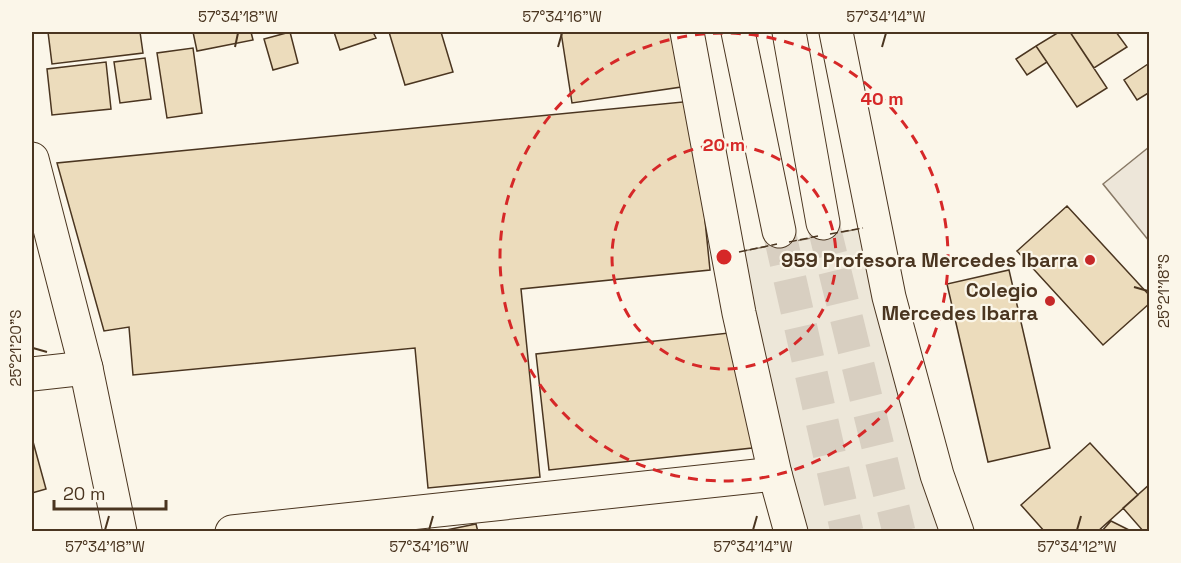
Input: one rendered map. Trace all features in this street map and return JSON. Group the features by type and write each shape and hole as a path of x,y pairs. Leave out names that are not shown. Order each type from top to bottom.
{"main road":[{"path":"687,32 739,313 790,531"},
{"path":"738,32 779,231"},
{"path":"789,32 823,223"},
{"path":"836,32 886,285 937,475 957,531"},
{"path":"32,159 86,368 120,531"},
{"path":"32,374 86,368"},
{"path":"232,531 775,474"},
{"path":"937,475 977,531"}],"shaded area":[{"path":"1149,147 1149,241 1103,184"},
{"path":"863,228 941,531 804,531 738,252"}],"building":[{"path":"48,32 140,32 143,53 52,64"},
{"path":"193,32 251,32 253,40 197,51"},
{"path":"290,32 298,63 273,70 264,39"},
{"path":"334,32 373,32 376,38 340,50"},
{"path":"389,32 441,32 453,72 405,85"},
{"path":"561,32 680,32 688,86 572,103"},
{"path":"561,32 680,32 688,86 572,103"},
{"path":"1059,32 1070,32 1107,88 1077,107 1036,46"},
{"path":"1070,32 1116,32 1127,47 1094,68"},
{"path":"1036,46 1047,62 1027,75 1016,59"},
{"path":"193,48 202,113 167,118 157,53"},
{"path":"145,58 151,99 120,103 114,62"},
{"path":"106,62 111,109 52,115 47,69"},
{"path":"1148,64 1150,65 1150,92 1137,100 1124,80"},
{"path":"693,101 710,270 521,289 540,477 428,488 415,348 133,375 129,327 104,331 57,163"},
{"path":"1067,206 1150,296 1150,303 1103,345 1017,251"},
{"path":"1009,270 1050,448 988,462 947,284"},
{"path":"738,332 752,448 549,470 536,354"},
{"path":"738,332 752,448 549,470 536,354"},
{"path":"32,438 46,489 32,493"},
{"path":"1090,443 1138,495 1097,532 1045,532 1021,505"},
{"path":"1150,484 1150,530 1144,532 1123,508"},
{"path":"1111,521 1133,532 1101,532"},
{"path":"476,524 478,532 441,532 441,531"}],"tunnel":[{"path":"823,223 899,532"},
{"path":"779,231 847,532"}],"fence":[{"path":"830,234 863,228"},
{"path":"789,242 818,236"},
{"path":"739,252 777,244"}],"place":[{"name":"959 Profesora Mercedes Ibarra","path":"1090,260"},
{"name":"Colegio Mercedes Ibarra","path":"1050,301"}]}
